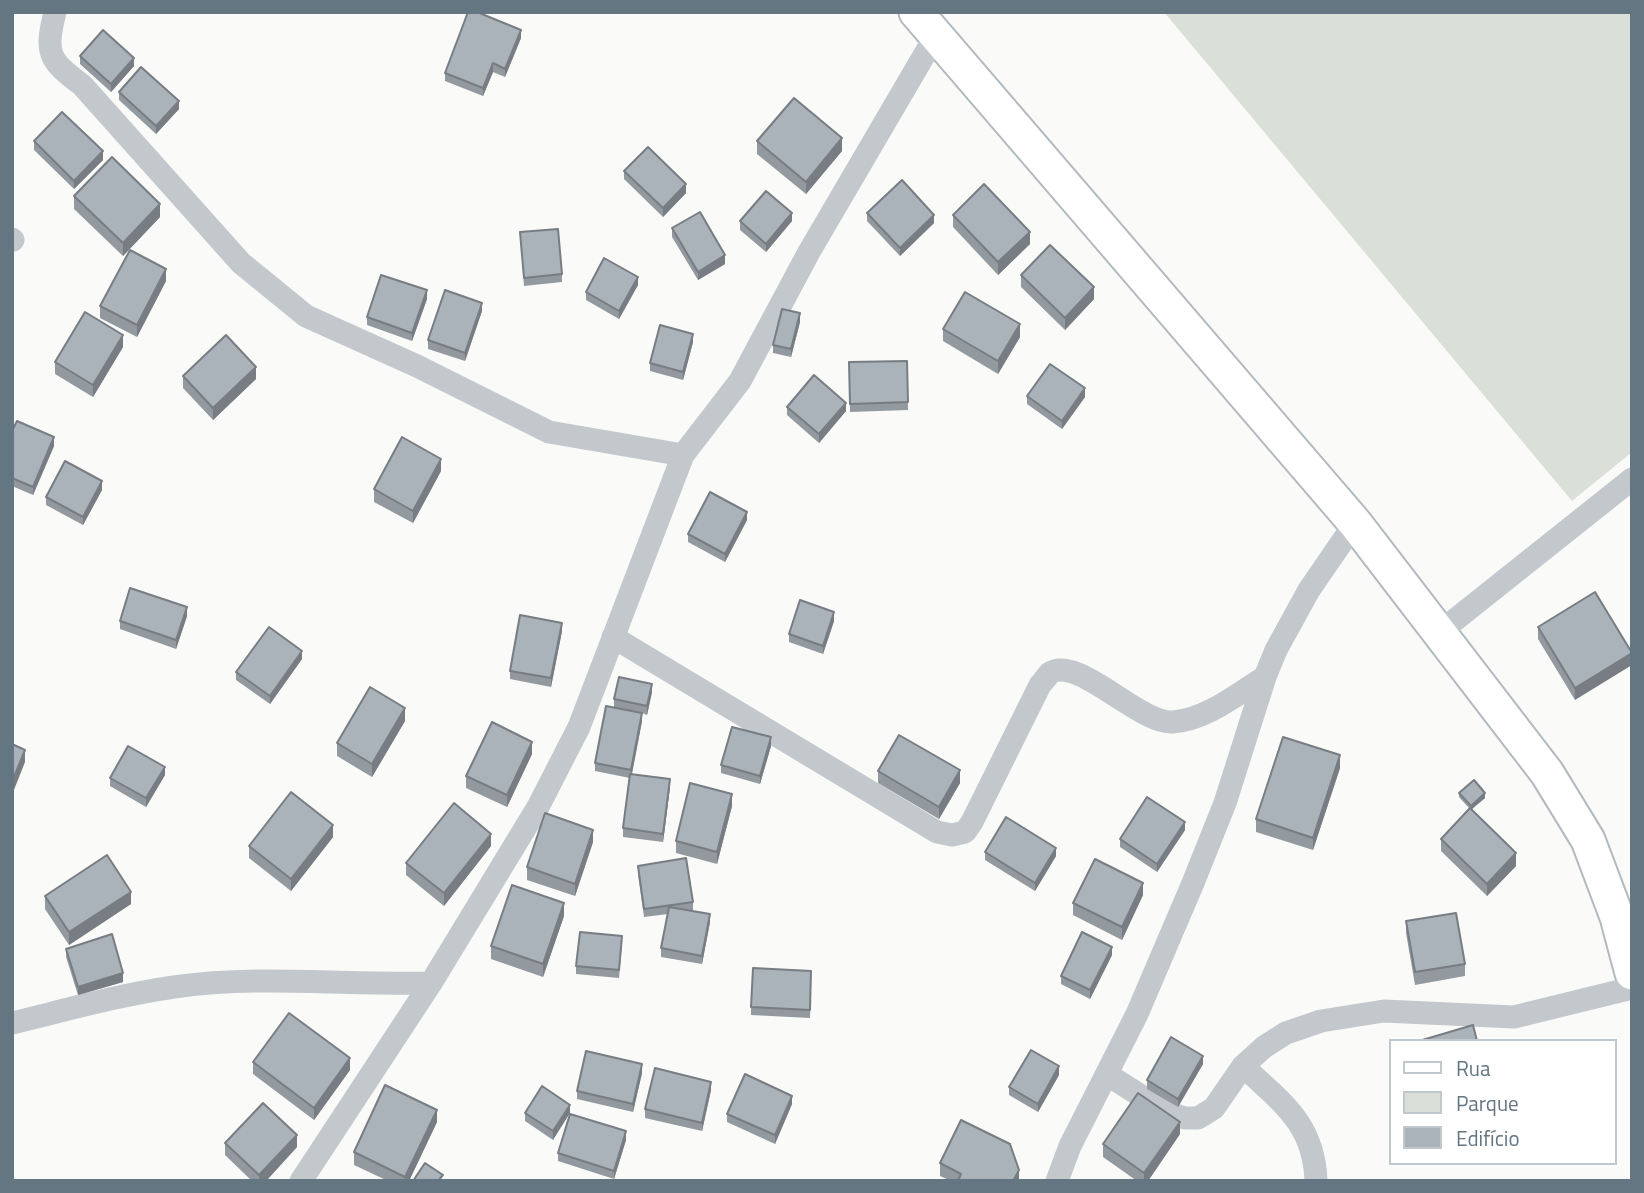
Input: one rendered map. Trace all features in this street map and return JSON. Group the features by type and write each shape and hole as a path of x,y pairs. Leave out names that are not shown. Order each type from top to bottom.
{"main road":[{"path":"926,24 1355,523 1441,631 1547,772 1588,840 1617,917 1632,973"}],"street":[{"path":"55,12 48,49 53,61 82,85 241,263 306,316 417,366 549,432 683,455"},
{"path":"301,1181 431,983 538,807 579,727 683,455 740,381 809,251 917,63 926,24"},
{"path":"1441,631 1632,479"},
{"path":"1057,1181 1070,1146 1137,1014 1222,813 1265,677 1309,590 1355,523"},
{"path":"613,637 885,803 937,832 952,835 965,832 972,822 1040,685 1051,673 1062,670 1077,673 1149,716 1169,723 1209,712 1265,677"},
{"path":"12,1023 99,1001 176,987 242,983 431,983"},
{"path":"1108,1074 1168,1113 1185,1118 1198,1118 1214,1108 1243,1066 1286,1033 1354,1015 1384,1011 1514,1017 1632,988"},
{"path":"1243,1066 1300,1120 1315,1165 1316,1181"}],"green space":[{"path":"1164,12 1632,12 1632,452 1572,501"}],"building":[{"path":"468,12 477,12 521,30 505,69 493,63 483,88 445,73"},
{"path":"103,30 134,58 111,84 80,56"},
{"path":"141,67 179,101 156,126 119,92"},
{"path":"794,98 842,138 806,182 757,141"},
{"path":"62,112 103,151 74,181 34,141"},
{"path":"648,147 686,184 663,208 624,171"},
{"path":"112,157 160,204 123,243 74,196"},
{"path":"902,180 934,215 900,248 867,213"},
{"path":"984,184 1030,232 998,262 953,215"},
{"path":"766,191 792,213 766,244 740,221"},
{"path":"700,212 725,255 698,272 672,228"},
{"path":"558,229 562,274 524,278 520,232"},
{"path":"1050,245 1094,287 1065,318 1021,275"},
{"path":"130,250 166,269 137,325 100,306"},
{"path":"604,258 638,277 619,311 586,292"},
{"path":"381,275 427,290 412,333 367,317"},
{"path":"445,290 482,303 465,353 428,340"},
{"path":"965,292 1020,324 998,361 943,329"},
{"path":"782,309 800,313 791,349 773,345"},
{"path":"85,312 123,335 93,385 55,362"},
{"path":"660,325 693,334 683,372 650,363"},
{"path":"226,335 256,367 213,408 183,376"},
{"path":"907,361 908,402 850,404 849,362"},
{"path":"1050,364 1085,388 1062,421 1027,396"},
{"path":"814,375 846,403 819,434 787,407"},
{"path":"17,421 54,437 33,487 12,478 12,431"},
{"path":"402,437 441,459 413,511 374,489"},
{"path":"65,461 102,481 83,517 46,497"},
{"path":"710,492 747,512 725,554 688,534"},
{"path":"130,588 187,607 176,640 120,621"},
{"path":"1595,592 1632,653 1575,688 1538,627"},
{"path":"800,600 834,612 823,646 789,634"},
{"path":"520,615 562,623 551,678 510,671"},
{"path":"269,627 302,651 270,696 236,672"},
{"path":"619,677 652,684 647,706 614,699"},
{"path":"370,687 405,708 372,764 337,743"},
{"path":"606,706 642,713 631,770 595,763"},
{"path":"492,722 532,742 507,795 466,776"},
{"path":"732,727 771,737 760,776 721,765"},
{"path":"899,735 960,770 939,807 878,771"},
{"path":"1283,737 1340,755 1313,838 1256,819"},
{"path":"12,744 25,750 12,782"},
{"path":"128,746 165,767 146,798 110,778"},
{"path":"630,774 670,779 663,834 623,828"},
{"path":"1474,780 1485,793 1471,806 1459,793"},
{"path":"690,783 732,794 717,852 676,841"},
{"path":"291,792 333,825 291,879 249,846"},
{"path":"1147,797 1185,822 1157,864 1120,839"},
{"path":"454,803 491,834 444,893 406,863"},
{"path":"1470,808 1516,853 1487,884 1441,839"},
{"path":"545,813 593,830 575,884 527,867"},
{"path":"1006,817 1056,848 1035,883 985,852"},
{"path":"107,855 131,892 69,932 45,896"},
{"path":"686,858 693,902 644,909 638,866"},
{"path":"1095,859 1143,883 1122,927 1073,903"},
{"path":"512,885 564,903 543,964 491,946"},
{"path":"669,907 710,914 702,956 661,948"},
{"path":"1456,913 1465,964 1415,972 1406,921"},
{"path":"580,932 622,936 619,970 576,966"},
{"path":"1082,932 1112,947 1090,990 1061,976"},
{"path":"112,934 123,973 78,987 66,949"},
{"path":"753,968 811,971 810,1010 751,1007"},
{"path":"289,1013 350,1058 314,1108 253,1062"},
{"path":"1473,1025 1476,1039 1426,1039"},
{"path":"1171,1037 1203,1056 1178,1099 1147,1080"},
{"path":"1031,1050 1059,1066 1038,1104 1009,1087"},
{"path":"586,1051 642,1064 633,1104 577,1091"},
{"path":"655,1068 711,1082 702,1123 645,1109"},
{"path":"745,1074 792,1096 775,1135 727,1114"},
{"path":"385,1085 437,1110 405,1177 354,1152"},
{"path":"542,1086 570,1105 553,1131 525,1113"},
{"path":"1138,1093 1180,1122 1144,1173 1103,1144"},
{"path":"263,1103 297,1135 259,1175 225,1143"},
{"path":"570,1114 626,1131 614,1171 558,1153"},
{"path":"961,1120 1010,1144 1019,1170 1013,1181 958,1181 961,1174 940,1163"},
{"path":"425,1163 443,1175 438,1181 413,1181"}]}
